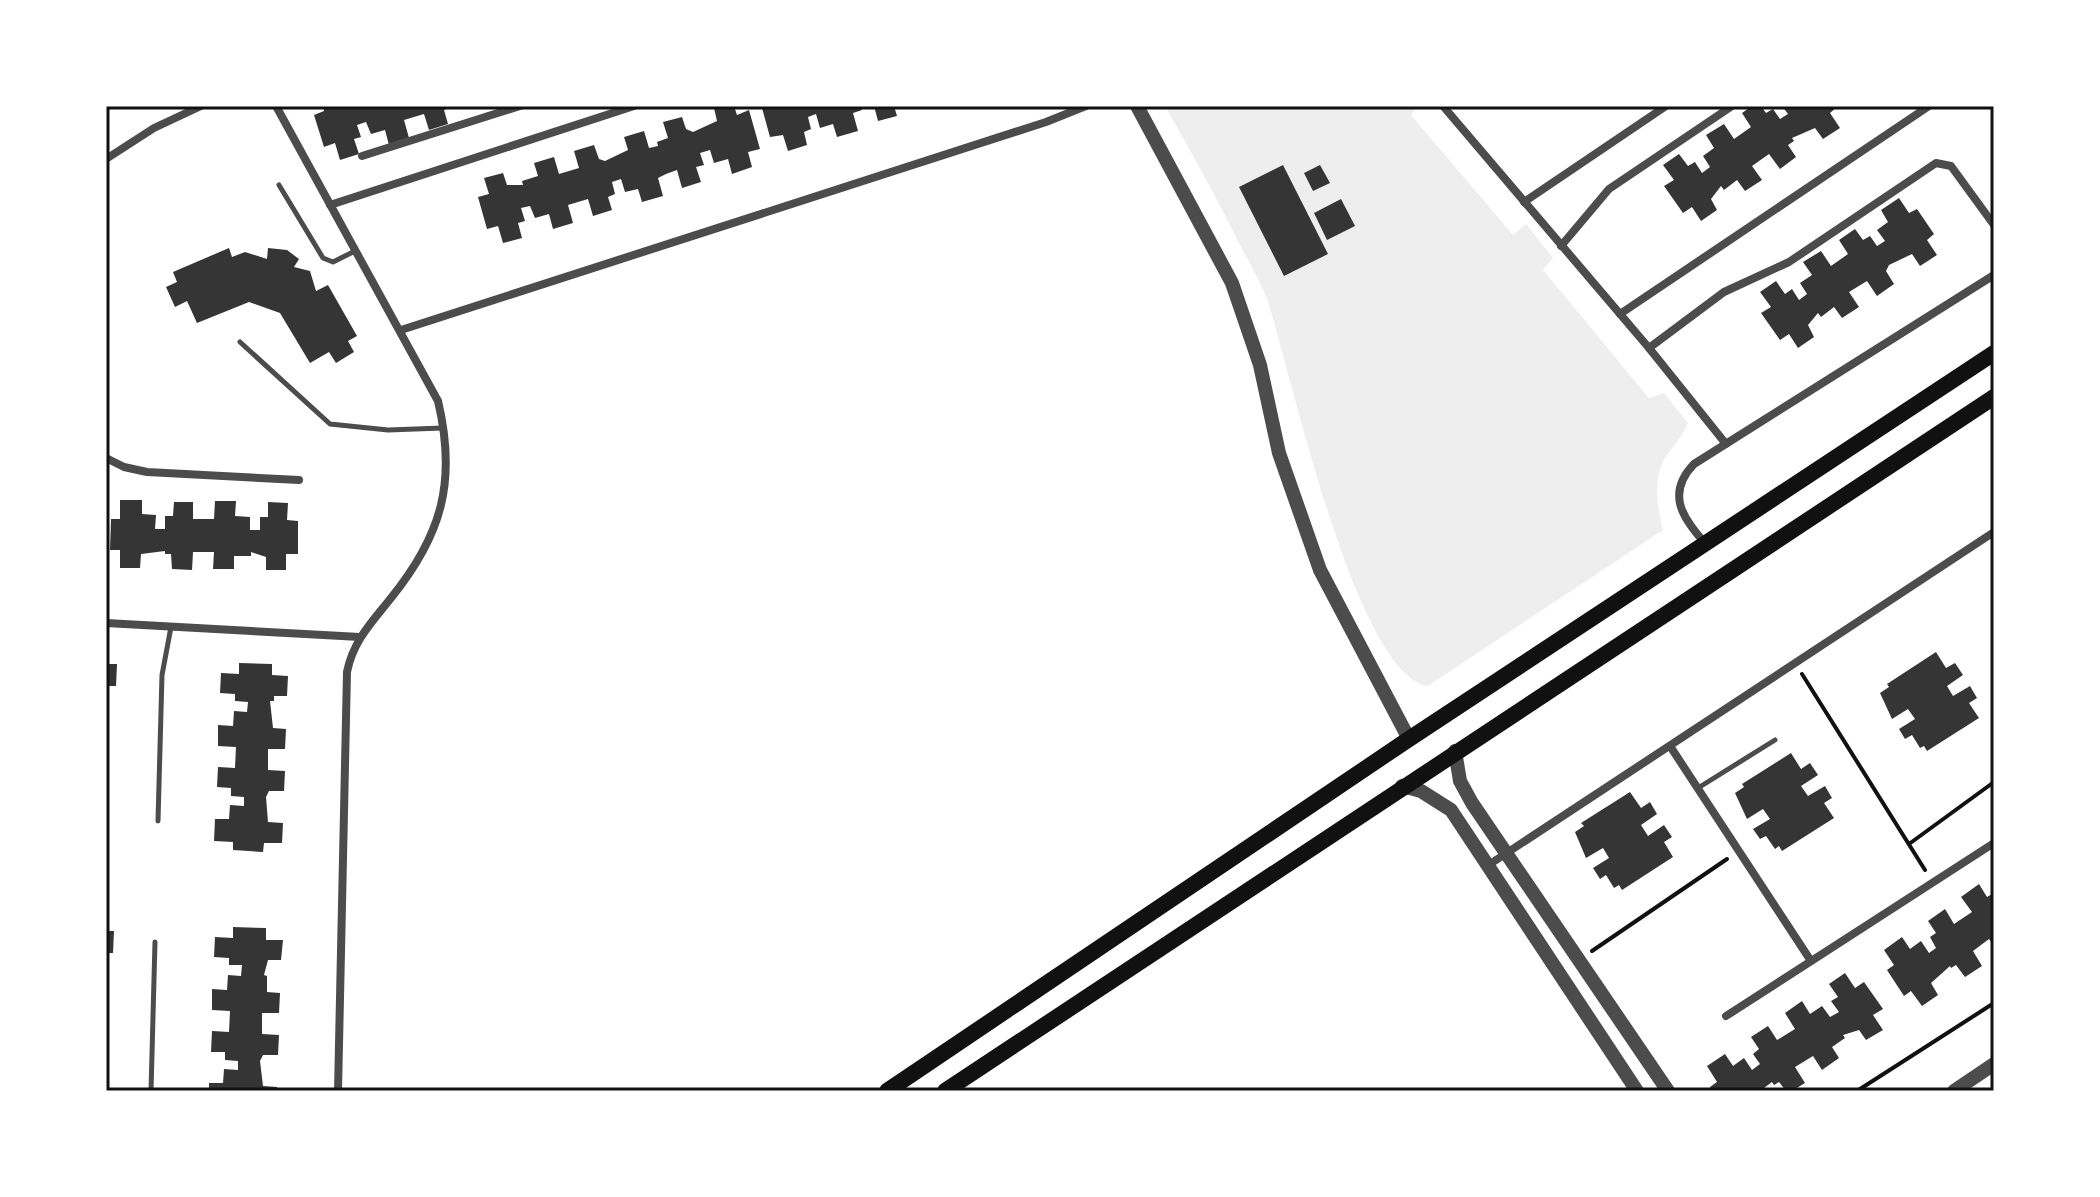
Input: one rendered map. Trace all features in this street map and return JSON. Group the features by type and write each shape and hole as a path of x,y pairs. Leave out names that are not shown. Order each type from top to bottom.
{"main road":[{"path":"887,1091 1409,739 1994,353"},
{"path":"945,1091 1994,397"}],"street":[{"path":"106,159 154,128 201,106"},
{"path":"276,106 401,330 438,401 444,428 446,479 435,528 412,572 360,637 349,660 338,1091"},
{"path":"362,156 520,106"},
{"path":"330,205 634,106"},
{"path":"401,330 1046,122 1086,106"},
{"path":"1137,106 1232,283 1260,365 1279,453 1315,557 1409,739"},
{"path":"1443,106 1649,348 1726,444"},
{"path":"1524,202 1666,106"},
{"path":"1561,246 1609,189 1732,106"},
{"path":"1620,314 1929,106"},
{"path":"1649,348 1724,292 1789,262 1936,163 1951,166 1994,225"},
{"path":"1706,543 1683,517 1678,494 1686,473 1726,444 1994,275"},
{"path":"106,458 124,467 147,472 299,480"},
{"path":"1487,866 1994,532"},
{"path":"106,623 360,637"},
{"path":"1670,746 1811,961"},
{"path":"1455,751 1465,793 1668,1091"},
{"path":"1402,786 1421,791 1451,810 1637,1091"},
{"path":"1726,1016 1994,843"},
{"path":"1954,1091 1994,1064"}],"lane":[{"path":"279,185 326,261 333,262 356,251"},
{"path":"240,342 330,424 388,430 444,428"},
{"path":"158,821 162,675 171,627"},
{"path":"1697,788 1775,740"},
{"path":"151,1091 155,942"}],"path":[{"path":"1795,663 1933,882"},
{"path":"1909,844 1994,782"},
{"path":"1579,959 1739,851"},
{"path":"1857,1091 1994,1003"}],"shaded area":[{"path":"1165,106 1418,106 1411,115 1513,235 1526,224 1553,258 1543,270 1649,398 1664,393 1688,423 1659,473 1658,498 1663,530 1428,686 1401,669 1375,631 1351,577 1309,449 1267,299"}],"building":[{"path":"323,106 453,106 444,110 448,124 429,130 424,114 404,120 409,138 389,145 385,130 371,134 366,122 357,125 361,137 354,139 359,154 340,160 335,143 324,147 314,115 324,111"},
{"path":"734,106 737,115 749,110 760,149 748,152 752,167 732,174 728,159 714,163 710,150 700,153 704,165 696,167 701,182 682,188 677,170 666,174 658,178 663,196 642,202 638,189 625,192 621,179 612,182 615,194 608,197 612,210 593,216 588,199 568,205 573,223 553,229 549,214 535,218 530,206 521,208 525,221 518,223 522,238 503,243 498,226 487,229 478,197 489,194 484,178 503,173 507,185 523,185 522,181 538,176 534,163 554,157 559,174 579,168 574,151 594,145 599,159 605,161 628,150 624,137 644,131 649,148 658,146 657,142 668,138 663,122 682,117 686,129 693,132 717,121 714,108"},
{"path":"860,106 862,110 853,113 858,131 837,137 833,124 820,128 816,114 808,117 811,129 804,132 807,145 788,151 783,135 770,137 762,108"},
{"path":"874,106 894,106 897,116 878,121"},
{"path":"1752,106 1761,106 1766,113 1773,109 1780,119 1788,114 1782,106 1838,106 1830,113 1840,128 1823,139 1815,128 1792,138 1794,141 1788,145 1796,157 1780,169 1769,154 1752,166 1762,180 1745,191 1737,180 1724,190 1721,186 1711,199 1717,210 1701,221 1692,207 1683,213 1664,186 1674,180 1663,165 1679,154 1688,166 1695,162 1702,173 1710,167 1703,156 1714,148 1706,135 1724,124 1734,139 1751,127 1742,113"},
{"path":"1283,165 1328,254 1284,276 1239,187"},
{"path":"1320,165 1330,183 1313,191 1304,173"},
{"path":"1899,198 1909,213 1917,209 1934,234 1927,240 1937,255 1920,266 1912,254 1889,265 1886,271 1894,284 1877,296 1867,281 1849,292 1859,307 1842,318 1834,307 1821,317 1818,313 1808,325 1814,337 1798,348 1789,334 1780,340 1761,313 1771,307 1760,292 1776,281 1785,294 1792,289 1799,300 1807,294 1800,283 1812,275 1803,262 1821,251 1831,266 1848,254 1839,240 1855,229 1863,240 1870,236 1877,246 1885,241 1877,230 1888,222 1881,210"},
{"path":"1341,199 1355,226 1327,240 1314,213"},
{"path":"229,248 232,257 245,252 267,259 268,248 287,250 299,259 294,267 310,271 316,291 328,285 357,336 348,341 354,352 336,363 329,352 310,363 280,313 249,302 197,323 187,301 175,307 166,287 177,282 173,272"},
{"path":"120,500 142,500 142,514 156,515 155,529 165,529 165,516 173,516 174,502 193,502 193,519 214,519 215,501 236,501 235,516 250,517 250,530 260,530 260,517 268,517 268,502 288,503 287,520 298,521 298,554 286,554 286,570 266,570 266,557 251,552 251,556 234,556 234,569 213,569 214,552 193,552 192,570 172,569 171,554 165,554 165,551 141,554 140,568 120,568 120,550 110,550 111,519 120,519"},
{"path":"1936,652 1946,668 1955,663 1963,675 1947,686 1953,696 1970,686 1977,698 1969,703 1979,718 1927,751 1924,746 1920,748 1912,735 1905,739 1899,729 1915,719 1908,709 1892,719 1880,693 1889,687 1887,684"},
{"path":"239,663 272,664 272,675 288,676 287,696 274,696 274,701 270,701 273,728 286,729 285,749 268,749 268,770 285,771 284,791 269,791 266,797 268,822 283,823 282,843 264,843 263,852 233,850 233,842 214,841 215,819 229,819 230,805 244,806 244,797 231,796 231,788 217,787 218,767 235,768 236,747 218,746 218,725 233,726 234,711 247,712 248,702 235,701 235,694 220,693 221,673 239,674"},
{"path":"106,664 117,664 116,686 106,686"},
{"path":"1791,753 1801,769 1810,763 1818,775 1801,786 1808,796 1825,786 1832,798 1824,803 1834,818 1782,851 1779,846 1775,849 1766,836 1760,839 1753,829 1770,819 1763,809 1747,819 1735,793 1744,787 1742,784"},
{"path":"1630,792 1641,808 1650,802 1657,814 1641,825 1648,836 1664,825 1672,837 1664,842 1673,857 1622,890 1619,885 1614,888 1606,875 1600,879 1593,868 1609,858 1603,848 1586,858 1575,832 1584,826 1581,823"},
{"path":"1979,884 1987,897 1994,893 1994,946 1989,939 1973,951 1982,966 1965,977 1956,965 1950,966 1931,983 1938,995 1922,1006 1911,991 1904,996 1887,970 1894,965 1884,950 1902,937 1910,949 1921,941 1929,953 1936,948 1930,937 1936,933 1928,921 1945,909 1954,924 1972,912 1961,897"},
{"path":"233,927 266,928 266,940 283,940 281,960 268,960 264,975 267,976 267,992 280,993 279,1013 262,1013 262,1034 279,1035 278,1055 263,1055 260,1061 263,1086 277,1087 277,1091 209,1091 209,1083 223,1083 224,1069 238,1070 238,1061 225,1060 225,1052 211,1052 212,1031 229,1032 230,1011 212,1010 212,989 227,990 228,975 241,976 242,965 229,965 229,958 214,957 215,937 233,938"},
{"path":"106,931 114,931 113,953 106,953"},
{"path":"1845,973 1855,988 1864,982 1883,1009 1873,1015 1883,1030 1866,1040 1859,1030 1843,1035 1845,1038 1832,1047 1839,1058 1822,1070 1813,1056 1795,1067 1805,1083 1792,1091 1786,1091 1779,1082 1774,1085 1772,1082 1764,1088 1766,1091 1712,1091 1710,1087 1717,1082 1707,1066 1725,1054 1733,1066 1744,1058 1752,1070 1760,1064 1753,1054 1759,1049 1751,1037 1768,1026 1777,1040 1795,1029 1785,1013 1802,1001 1810,1014 1822,1006 1830,1017 1839,1012 1831,1001 1838,997 1829,984"}]}
